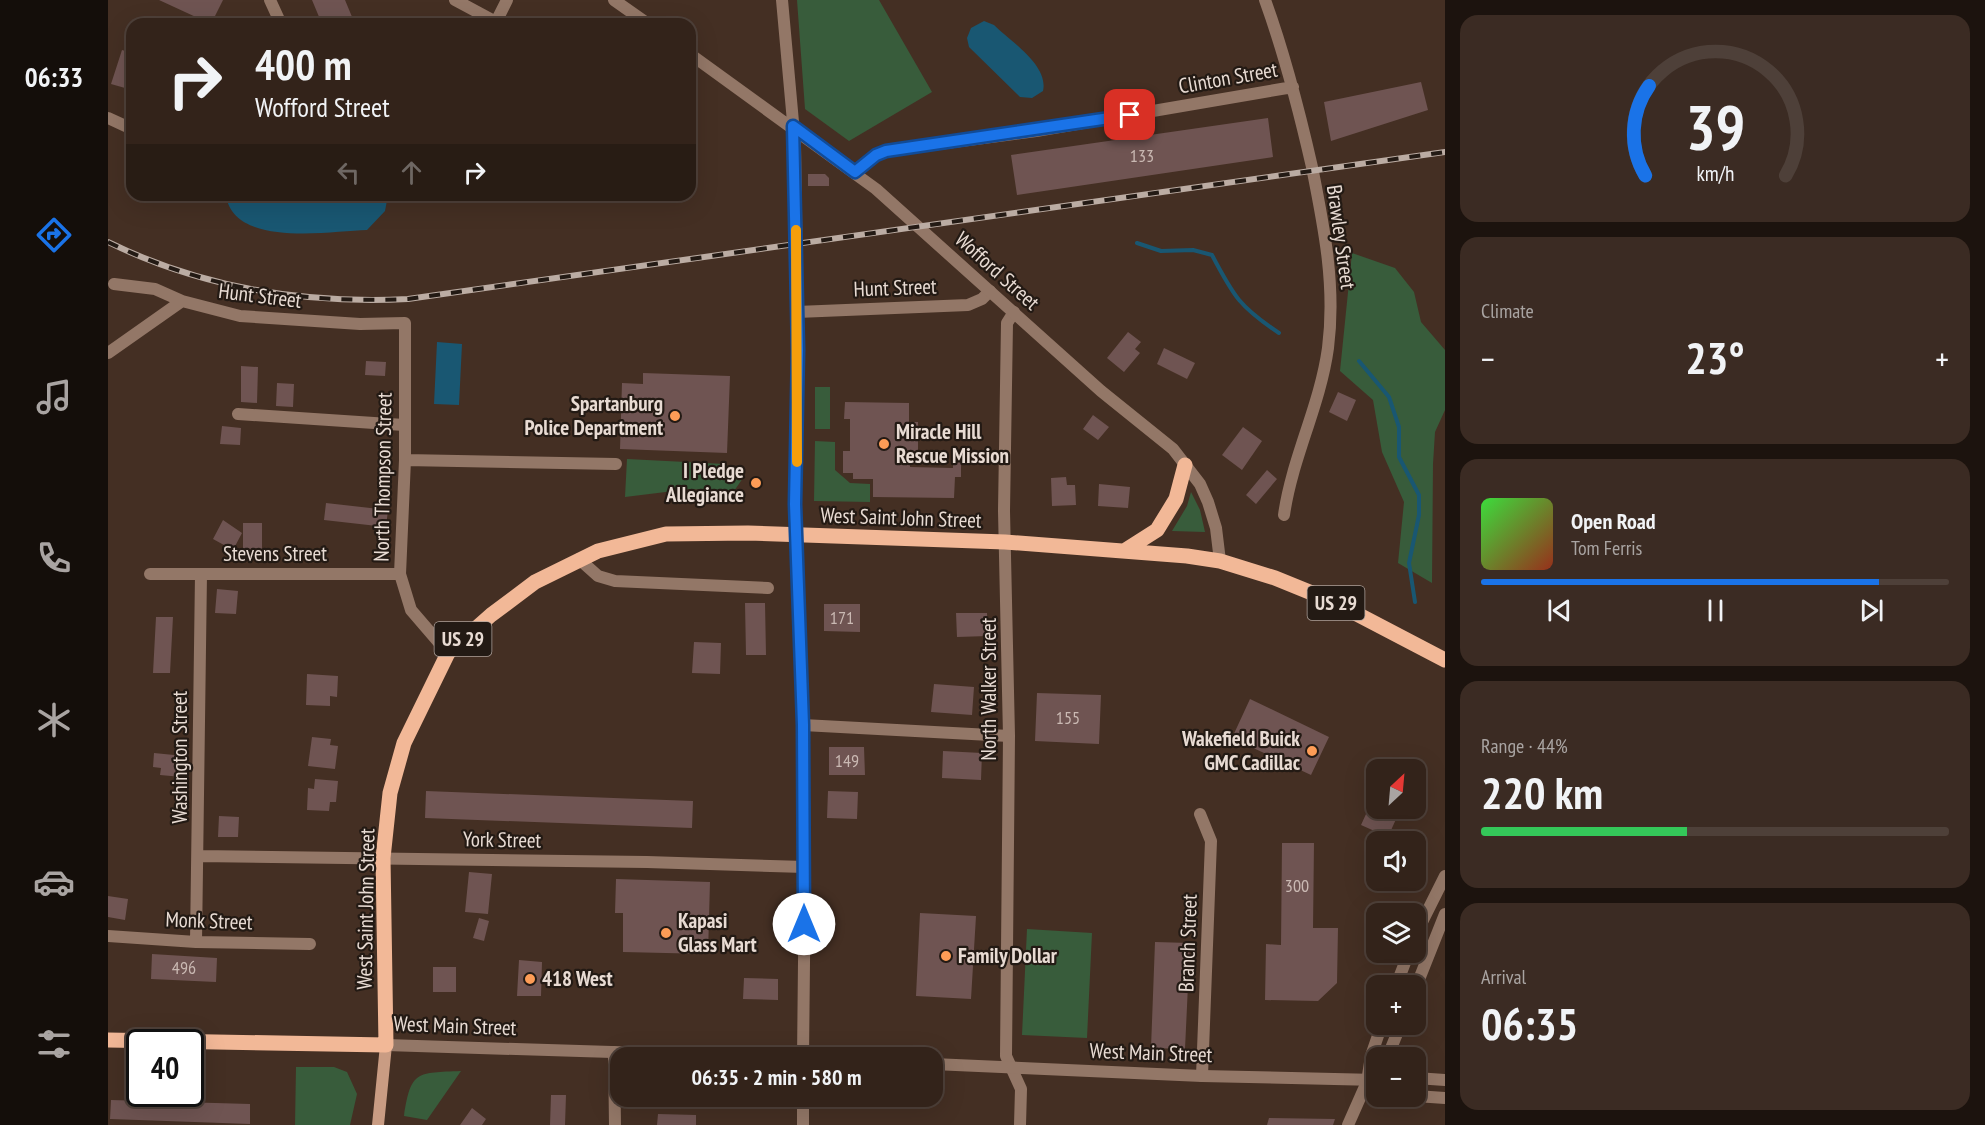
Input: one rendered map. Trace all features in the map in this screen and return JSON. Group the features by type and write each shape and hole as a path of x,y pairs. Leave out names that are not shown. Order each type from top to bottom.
{"main road":[{"path":"1125,551 1157,530 1176,499 1185,465"},
{"name":"West Saint John Street","path":"386,1045 383,858 390,794 404,743 448,653 491,615 535,582 579,559 666,534 748,533 1005,542 1220,561 1275,578 1334,602 1445,660"},
{"name":"West Main Street","path":"108,1040 386,1045"},
{"path":"378,1125 386,1045"}],"street":[{"path":"270,0 278,18"},
{"path":"455,0 487,18"},
{"path":"498,18 507,0"},
{"path":"614,0 640,18"},
{"path":"782,0 793,126 796,208 797,536 805,867 801,1047"},
{"name":"Brawley Street","path":"1265,0 1293,87 1327,243 1330,312 1328,348 1322,378 1289,482 1284,515"},
{"name":"Wofford Street","path":"696,58 793,126 876,189 1101,391 1173,449 1200,484 1208,502 1216,528 1220,561"},
{"name":"Clinton Street","path":"855,172 876,155 886,151 1036,131 1293,87"},
{"path":"108,118 126,126"},
{"name":"Hunt Street","path":"114,284 155,289 182,301 240,316 360,324 405,323"},
{"name":"Hunt Street","path":"797,312 968,305 982,299 990,291"},
{"path":"108,353 182,301"},
{"name":"North Walker Street","path":"1014,312 1007,323 1005,542 1009,736 1006,1056 1009,1068 1021,1089 1020,1125"},
{"name":"North Thompson Street","path":"405,323 405,460 400,574 411,610 448,653"},
{"path":"238,414 404,425"},
{"path":"405,460 616,464"},
{"path":"579,559 598,576 615,581 768,588"},
{"name":"Washington Street","path":"196,942 201,573"},
{"name":"Stevens Street","path":"150,574 400,574"},
{"path":"803,725 1009,736"},
{"name":"Branch Street","path":"1200,814 1211,841 1202,1076"},
{"name":"York Street","path":"198,856 805,867"},
{"path":"1426,914 1445,876"},
{"path":"1421,975 1445,914"},
{"name":"Monk Street","path":"108,936 196,942 310,944"},
{"name":"West Main Street","path":"386,1045 610,1052"},
{"name":"West Main Street","path":"943,1065 1366,1083"},
{"path":"1426,1079 1445,1080"},
{"path":"1348,1125 1366,1096"},
{"path":"1426,1097 1445,1098"},
{"path":"615,1107 615,1125"},
{"path":"803,1107 804,1125"}],"green space":[{"path":"797,0 879,0 932,92 849,141 805,109"},
{"path":"1352,253 1395,268 1414,292 1421,322 1445,350 1445,410 1435,432 1433,464 1432,583 1398,563 1404,502 1382,452 1373,400 1340,371"},
{"path":"815,387 830,387 830,429 815,429"},
{"path":"815,441 835,442 835,470 850,483 870,484 870,502 814,501"},
{"path":"627,459 725,464 743,478 734,491 690,489 625,497"},
{"path":"1191,492 1200,510 1205,532 1172,531 1187,506"},
{"path":"1027,929 1092,933 1087,1038 1022,1035"},
{"path":"296,1067 334,1067 347,1072 357,1094 350,1125 295,1125"},
{"path":"461,1071 427,1120 404,1116 410,1090 419,1077 435,1072"}],"water":[{"path":"984,21 994,25 1027,54 1040,72 1043,91 1032,98 1020,97 969,47 967,38 971,28"},
{"path":"228,201 387,201 385,211 367,230 285,233 264,230 246,223 233,212"},
{"path":"437,342 462,344 459,405 434,404"}],"building":[{"path":"159,0 223,0 214,18 198,18"},
{"path":"312,0 345,0 352,18 320,18"},
{"path":"122,50 126,51 126,88 111,84"},
{"path":"1421,82 1428,110 1331,141 1324,102"},
{"path":"1268,118 1273,157 1017,195 1011,155"},
{"path":"808,174 825,174 829,178 829,186 808,186"},
{"path":"1128,332 1141,342 1135,349 1140,353 1124,372 1107,358"},
{"path":"1164,348 1195,363 1187,379 1157,364"},
{"path":"366,361 386,362 385,376 365,375"},
{"path":"241,366 258,367 257,403 241,402"},
{"name":"Spartanburg Police Department","path":"643,373 730,376 727,453 620,449 622,383 643,384"},
{"path":"277,383 294,384 293,407 276,406"},
{"path":"1338,392 1356,400 1347,421 1329,412"},
{"name":"Miracle Hill Rescue Mission","path":"845,402 909,403 909,422 918,422 918,452 911,452 910,467 953,468 953,457 961,458 961,477 955,477 954,498 873,497 873,479 853,479 853,473 843,473 843,451 850,451 850,419 844,419"},
{"path":"1093,415 1109,427 1098,440 1083,429"},
{"path":"222,426 241,428 240,445 220,444"},
{"path":"1243,427 1262,441 1242,470 1222,455"},
{"path":"1267,470 1277,479 1256,504 1246,495"},
{"path":"1066,477 1067,485 1075,485 1076,505 1052,506 1051,478"},
{"path":"1099,484 1130,487 1128,508 1098,506"},
{"path":"326,503 388,510 386,527 324,520"},
{"path":"223,520 242,533 233,550 213,539"},
{"path":"243,523 262,523 262,555 243,555"},
{"path":"217,589 238,591 236,614 215,613"},
{"path":"745,603 765,603 766,655 746,655"},
{"path":"824,604 860,604 860,632 824,631"},
{"path":"956,613 987,613 988,636 957,637"},
{"path":"156,617 173,617 170,673 153,673"},
{"path":"694,642 721,643 720,674 692,673"},
{"path":"307,674 338,676 337,697 330,696 330,706 306,705"},
{"path":"934,684 974,687 972,715 931,712"},
{"path":"1037,693 1101,695 1099,744 1035,741"},
{"path":"1250,699 1329,737 1311,775 1232,738"},
{"path":"312,737 331,739 330,745 338,746 335,769 308,766"},
{"path":"829,747 864,747 865,775 829,775"},
{"path":"943,751 982,753 981,780 942,778"},
{"path":"154,753 184,756 182,777 160,775 161,768 153,767"},
{"path":"315,779 338,781 336,802 330,802 329,811 307,810 308,788 314,789"},
{"path":"426,791 693,801 692,828 425,818"},
{"path":"828,791 858,792 857,819 827,818"},
{"path":"1366,814 1366,819 1396,819 1391,831 1374,831 1361,825"},
{"path":"219,816 239,817 238,837 218,837"},
{"path":"1282,843 1314,843 1313,928 1338,928 1337,983 1318,1001 1265,1000 1266,944 1281,945"},
{"path":"469,872 492,874 488,914 465,912"},
{"name":"Kapasi Glass Mart","path":"616,879 710,882 708,954 623,952 623,913 615,913"},
{"path":"108,896 128,899 125,920 108,917"},
{"name":"Family Dollar","path":"920,913 976,916 971,999 916,996"},
{"path":"479,918 489,921 484,941 473,938"},
{"path":"1155,942 1190,943 1185,1049 1151,1048"},
{"path":"152,954 217,958 216,982 151,979"},
{"name":"418 West","path":"519,960 542,962 541,996 517,996"},
{"path":"433,967 456,967 456,992 433,992"},
{"path":"744,978 778,979 778,1000 743,999"},
{"path":"551,1095 566,1095 565,1125 550,1125"},
{"path":"111,1100 126,1100 126,1107 204,1107 204,1103 250,1104 250,1124 110,1119"},
{"path":"472,1108 486,1119 482,1125 460,1125"},
{"path":"658,1114 696,1115 696,1125 657,1125"},
{"path":"1269,1118 1335,1119 1333,1125 1267,1125"}],"waterway":[{"path":"1137,243 1161,251 1193,250 1212,255 1239,300 1255,316 1279,333"},
{"path":"1359,361 1389,397 1399,427 1399,457 1419,495 1419,515 1409,563 1415,602"}],"railway":[{"path":"108,242 180,271 254,290 330,299 408,299 1445,152"}],"slow traffic":[{"path":"796,230 797,462"}],"place":[{"name":"Spartanburg Police Department","path":"675,416"},
{"name":"Miracle Hill Rescue Mission","path":"884,444"},
{"name":"I Pledge Allegiance","path":"756,483"},
{"name":"Wakefield Buick GMC Cadillac","path":"1312,751"},
{"name":"Kapasi Glass Mart","path":"666,933"},
{"name":"Family Dollar","path":"946,956"},
{"name":"418 West","path":"530,979"}],"route":[{"path":"804,924 803,725 795,504 798,443 798,350 793,126 855,172 867,161 886,151 1036,131 1130,115"}]}
